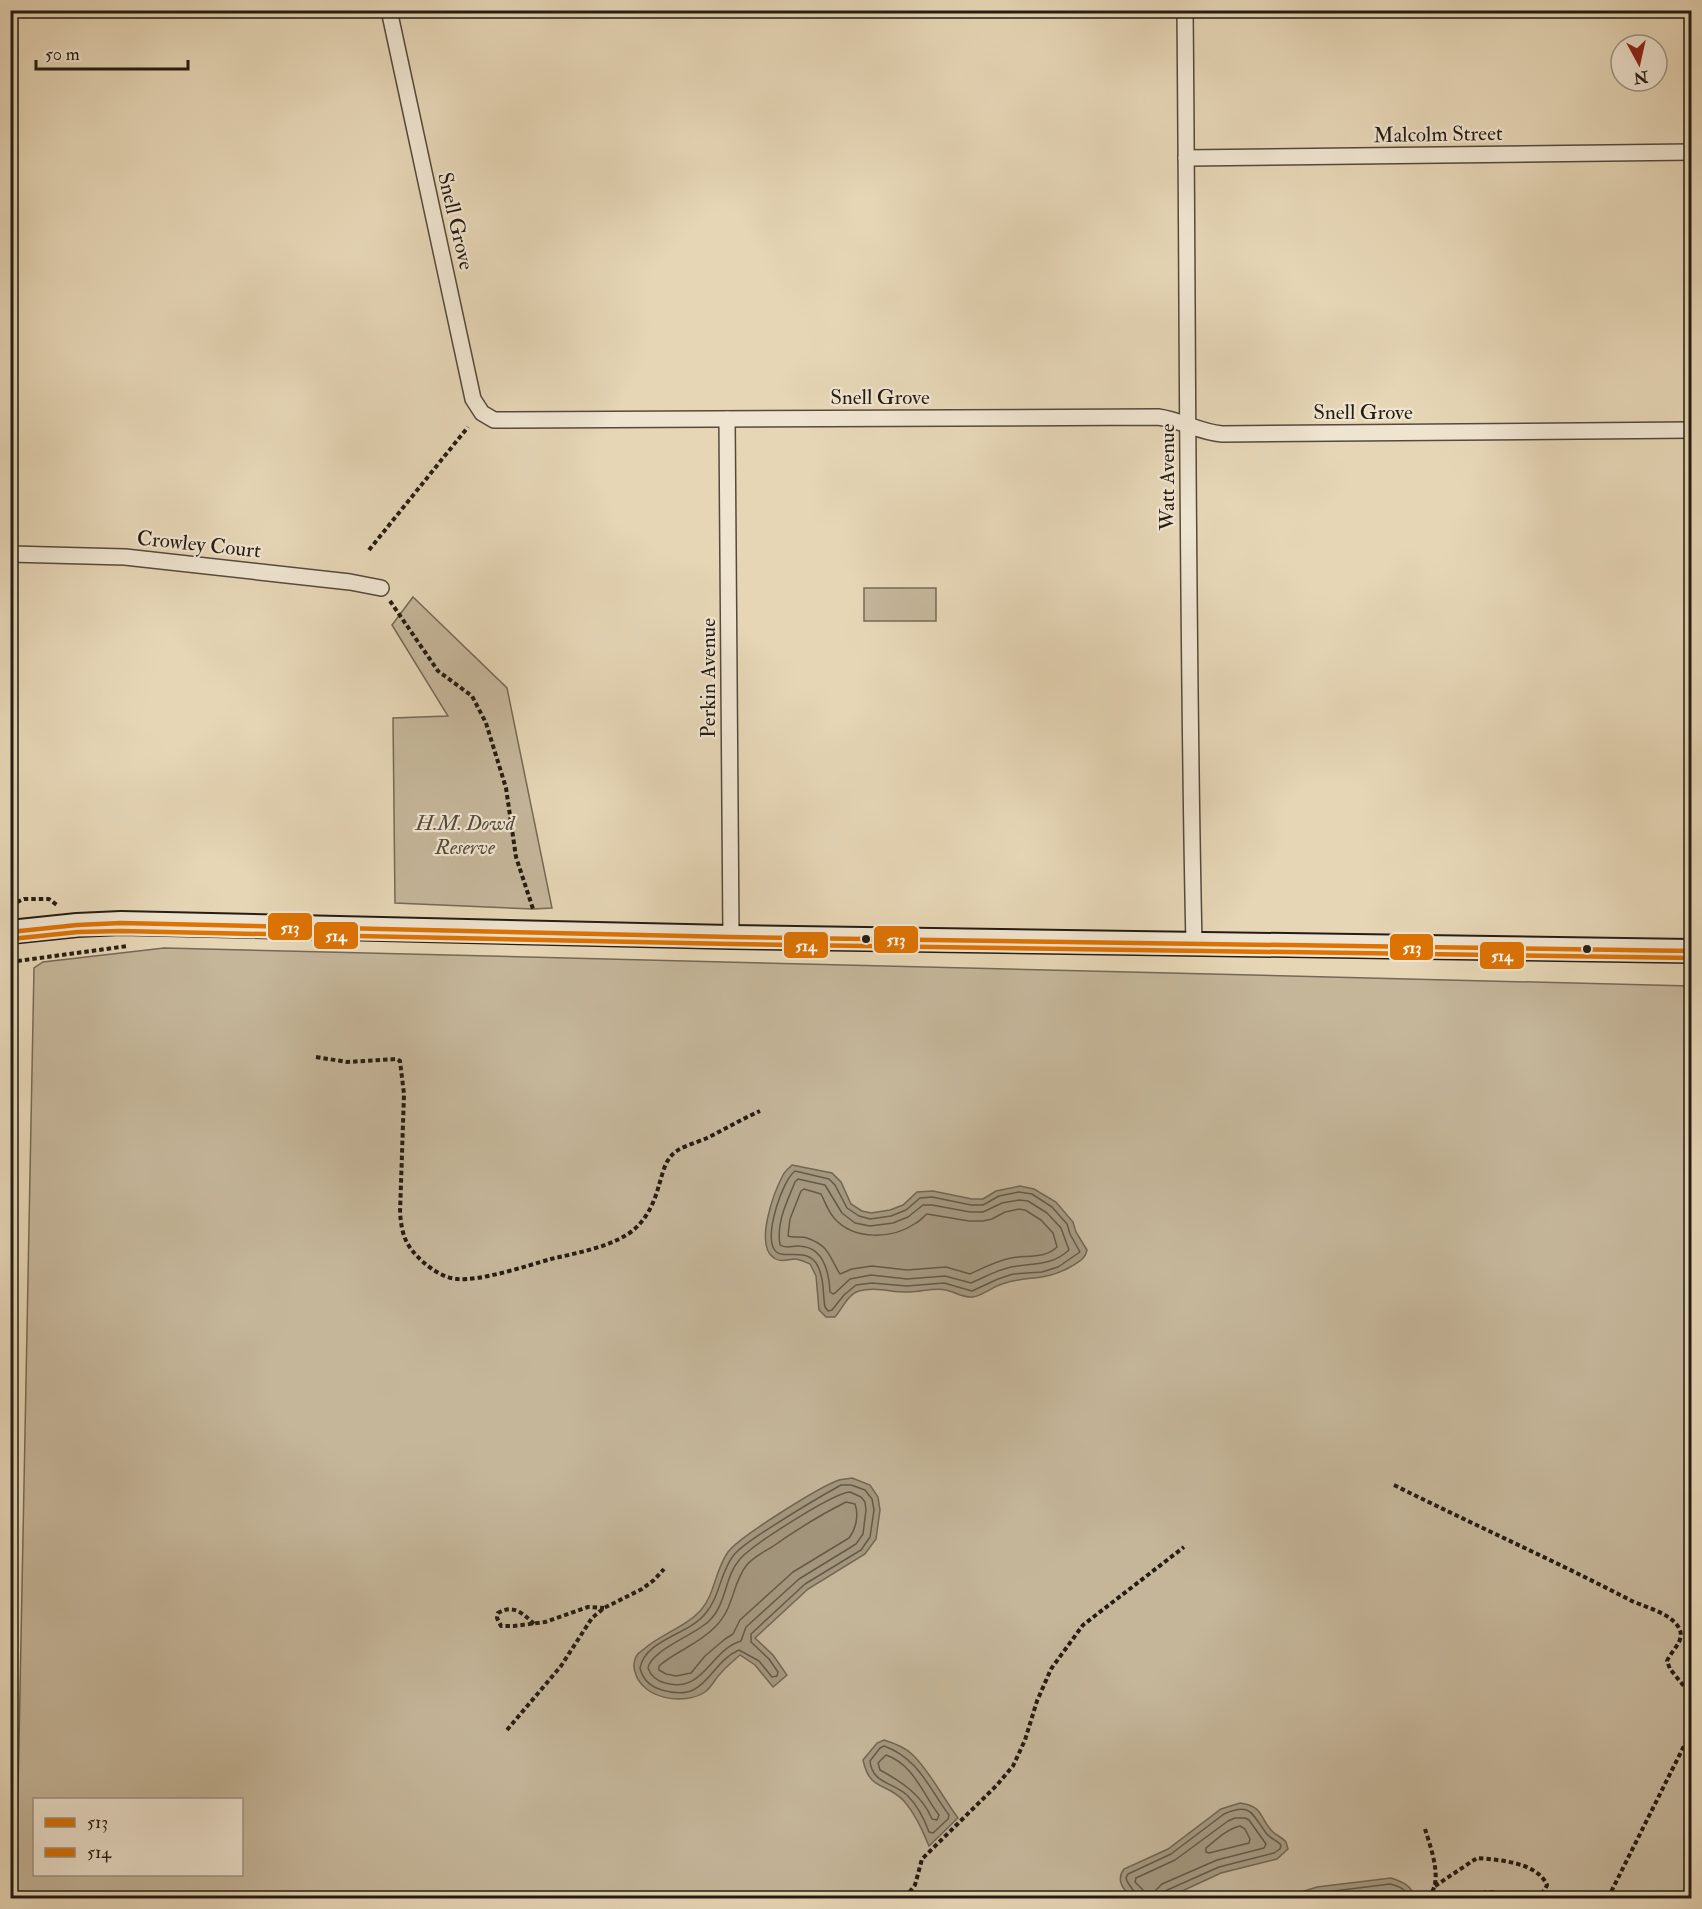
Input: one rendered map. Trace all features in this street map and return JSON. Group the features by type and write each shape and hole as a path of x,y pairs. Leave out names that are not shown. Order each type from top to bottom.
{"main road":[{"path":"10,932 121,923 731,937 1692,951"}],"street":[{"name":"Snell Grove","path":"389,10 473,399 482,413 494,420 502,422 1158,417 1173,419 1210,433 1221,434 1692,430"},
{"name":"Watt Avenue","path":"1185,10 1189,425 1188,611 1194,944"},
{"name":"Malcolm Street","path":"1186,158 1692,152"},
{"name":"Perkin Avenue","path":"727,419 731,937"},
{"name":"Crowley Court","path":"10,554 125,557 350,582 381,588"}],"path":[{"path":"369,550 468,428"},
{"path":"381,588 438,670 472,696 486,723 506,788 516,857 533,909"},
{"path":"10,905 24,899 49,899 57,905"},
{"path":"316,1057 347,1062 397,1059 400,1062 404,1094 400,1213 405,1242 428,1267 446,1277 457,1279 527,1266 585,1250 627,1235 644,1221 671,1155 760,1111"},
{"path":"1394,1485 1667,1617 1678,1625 1681,1637 1667,1661 1670,1669 1692,1696"},
{"path":"905,1899 915,1885 922,1859 966,1817 1013,1766 1051,1670 1083,1625 1184,1547"},
{"path":"507,1730 561,1666 592,1618 604,1608 642,1589 664,1569"},
{"path":"534,1624 523,1613 512,1609 498,1613 497,1618 501,1626 506,1627 534,1624 545,1622 588,1607 604,1608"},
{"path":"1608,1899 1692,1730"},
{"path":"1425,1829 1434,1865 1434,1886 1429,1899"},
{"path":"1434,1886 1477,1858 1511,1863 1531,1870 1541,1875 1547,1886 1545,1891 1525,1898 1492,1892 1482,1893 1472,1899"}],"green space":[{"path":"864,588 936,588 936,621 864,621"},
{"name":"H.M. Dowd Reserve","path":"413,597 507,688 552,908 395,903 393,718 448,716 392,625"},
{"path":"164,948 1691,986 1691,1898 16,1898 34,968 43,962"}],"water":[{"path":"792,1165 832,1173 841,1182 851,1204 862,1211 871,1213 903,1205 917,1192 933,1191 983,1199 996,1191 1020,1186 1034,1189 1056,1202 1073,1222 1087,1250 1081,1260 1062,1271 1002,1284 973,1297 942,1289 904,1292 872,1289 855,1293 848,1298 835,1317 826,1317 819,1310 816,1276 810,1264 796,1259 782,1261 774,1258 768,1251 766,1231 771,1205 784,1174"},
{"path":"852,1478 870,1485 878,1497 880,1510 876,1539 865,1554 808,1589 755,1638 773,1655 787,1675 773,1687 755,1665 740,1655 722,1671 705,1692 686,1699 655,1694 639,1681 634,1665 636,1657 701,1610 706,1604 720,1566 735,1545 763,1524 829,1484"},
{"path":"884,1740 913,1755 958,1818 929,1846 915,1817 904,1801 874,1782 866,1770 863,1760 877,1743"},
{"path":"1240,1803 1257,1809 1271,1830 1286,1842 1288,1849 1277,1859 1221,1873 1180,1892 1160,1898 1134,1898 1124,1889 1120,1878 1124,1869 1168,1849 1221,1809"},
{"path":"1391,1878 1406,1885 1415,1898 1282,1898 1317,1887"}],"transit line":[{"name":"513","path":"10,932 121,923 731,937 1692,951"},
{"name":"514","path":"11,939 78,932 121,931 731,944 1692,958"}]}
